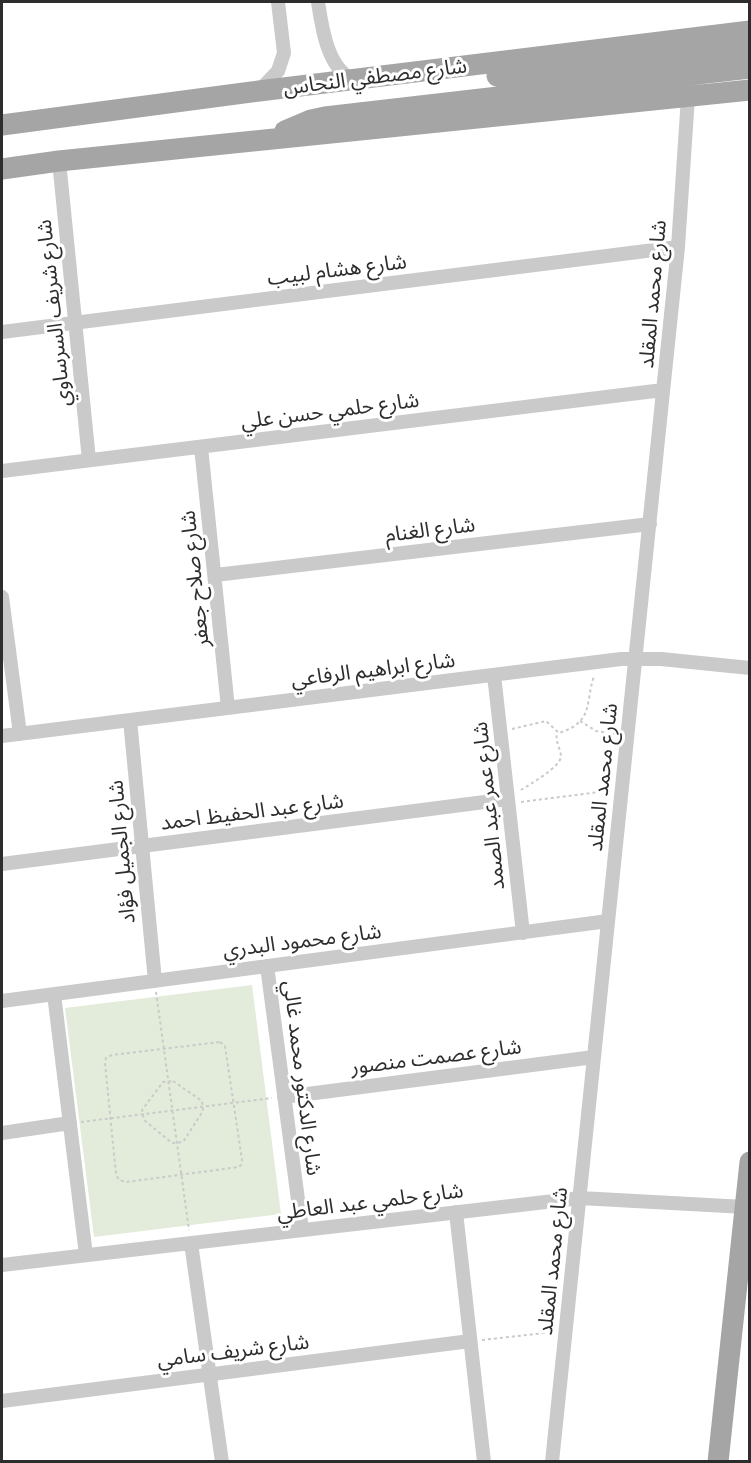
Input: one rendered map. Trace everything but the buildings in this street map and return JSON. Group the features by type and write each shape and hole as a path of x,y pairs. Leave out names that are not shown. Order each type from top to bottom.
{"main road":[{"name":"شارع مصطفي النحاس","path":"2,125 750,31"},
{"path":"682,77 750,47"},
{"path":"2,168 272,139 750,68"},
{"path":"351,80 366,86 388,87 682,77 750,90"},
{"path":"718,1461 742,1311 745,1207 750,1162"}],"street":[{"path":"259,91 278,71 284,53 278,2"},
{"path":"318,2 331,55 341,74 351,80"},
{"name":"شارع محمد المقلد","path":"552,1461 678,247 682,77"},
{"name":"شارع شريف السرساوي","path":"58,161 89,460"},
{"name":"شارع هشام لبيب","path":"2,332 678,247"},
{"name":"شارع حلمي حسن علي","path":"2,471 663,390"},
{"name":"شارع صلاح جعفر","path":"201,447 228,708"},
{"name":"شارع الغنام","path":"215,575 650,524"},
{"path":"2,604 20,734"},
{"name":"شارع ابراهيم الرفاعي","path":"2,736 636,658 750,668"},
{"name":"شارع عمر عبد الصمد","path":"494,675 524,933"},
{"name":"شارع الجميل فؤاد","path":"130,720 155,981"},
{"name":"شارع عبد الحفيظ احمد","path":"2,864 509,802"},
{"name":"شارع محمود البدري","path":"2,1000 608,921"},
{"name":"شارع الدكتور محمد غالي","path":"267,966 302,1230"},
{"path":"54,994 86,1255"},
{"name":"شارع عصمت منصور","path":"284,1097 594,1057"},
{"path":"2,1133 70,1123"},
{"name":"شارع حلمي عبد العاطي","path":"2,1265 580,1198 745,1207"},
{"path":"456,1212 484,1461"},
{"path":"191,1243 222,1461"},
{"name":"شارع شريف سامي","path":"2,1401 470,1341"}],"path":[{"path":"556,733 568,730 580,721 589,706 593,677 603,662"},
{"path":"501,731 546,721 556,733 561,756 557,764 509,802"},
{"path":"580,721 606,734 628,732"},
{"path":"509,802 622,789"},
{"path":"155,981 191,1243"},
{"path":"223,1042 234,1103 241,1166 126,1182 119,1180 116,1174 106,1058 112,1055 164,1049 223,1042"},
{"path":"169,1081 173,1081 202,1101 203,1111 183,1142 172,1143 144,1120 142,1110 163,1082 169,1081"},
{"path":"70,1123 284,1097"},
{"path":"470,1341 566,1331"}],"green space":[{"path":"252,985 281,1214 94,1237 65,1008"}]}
